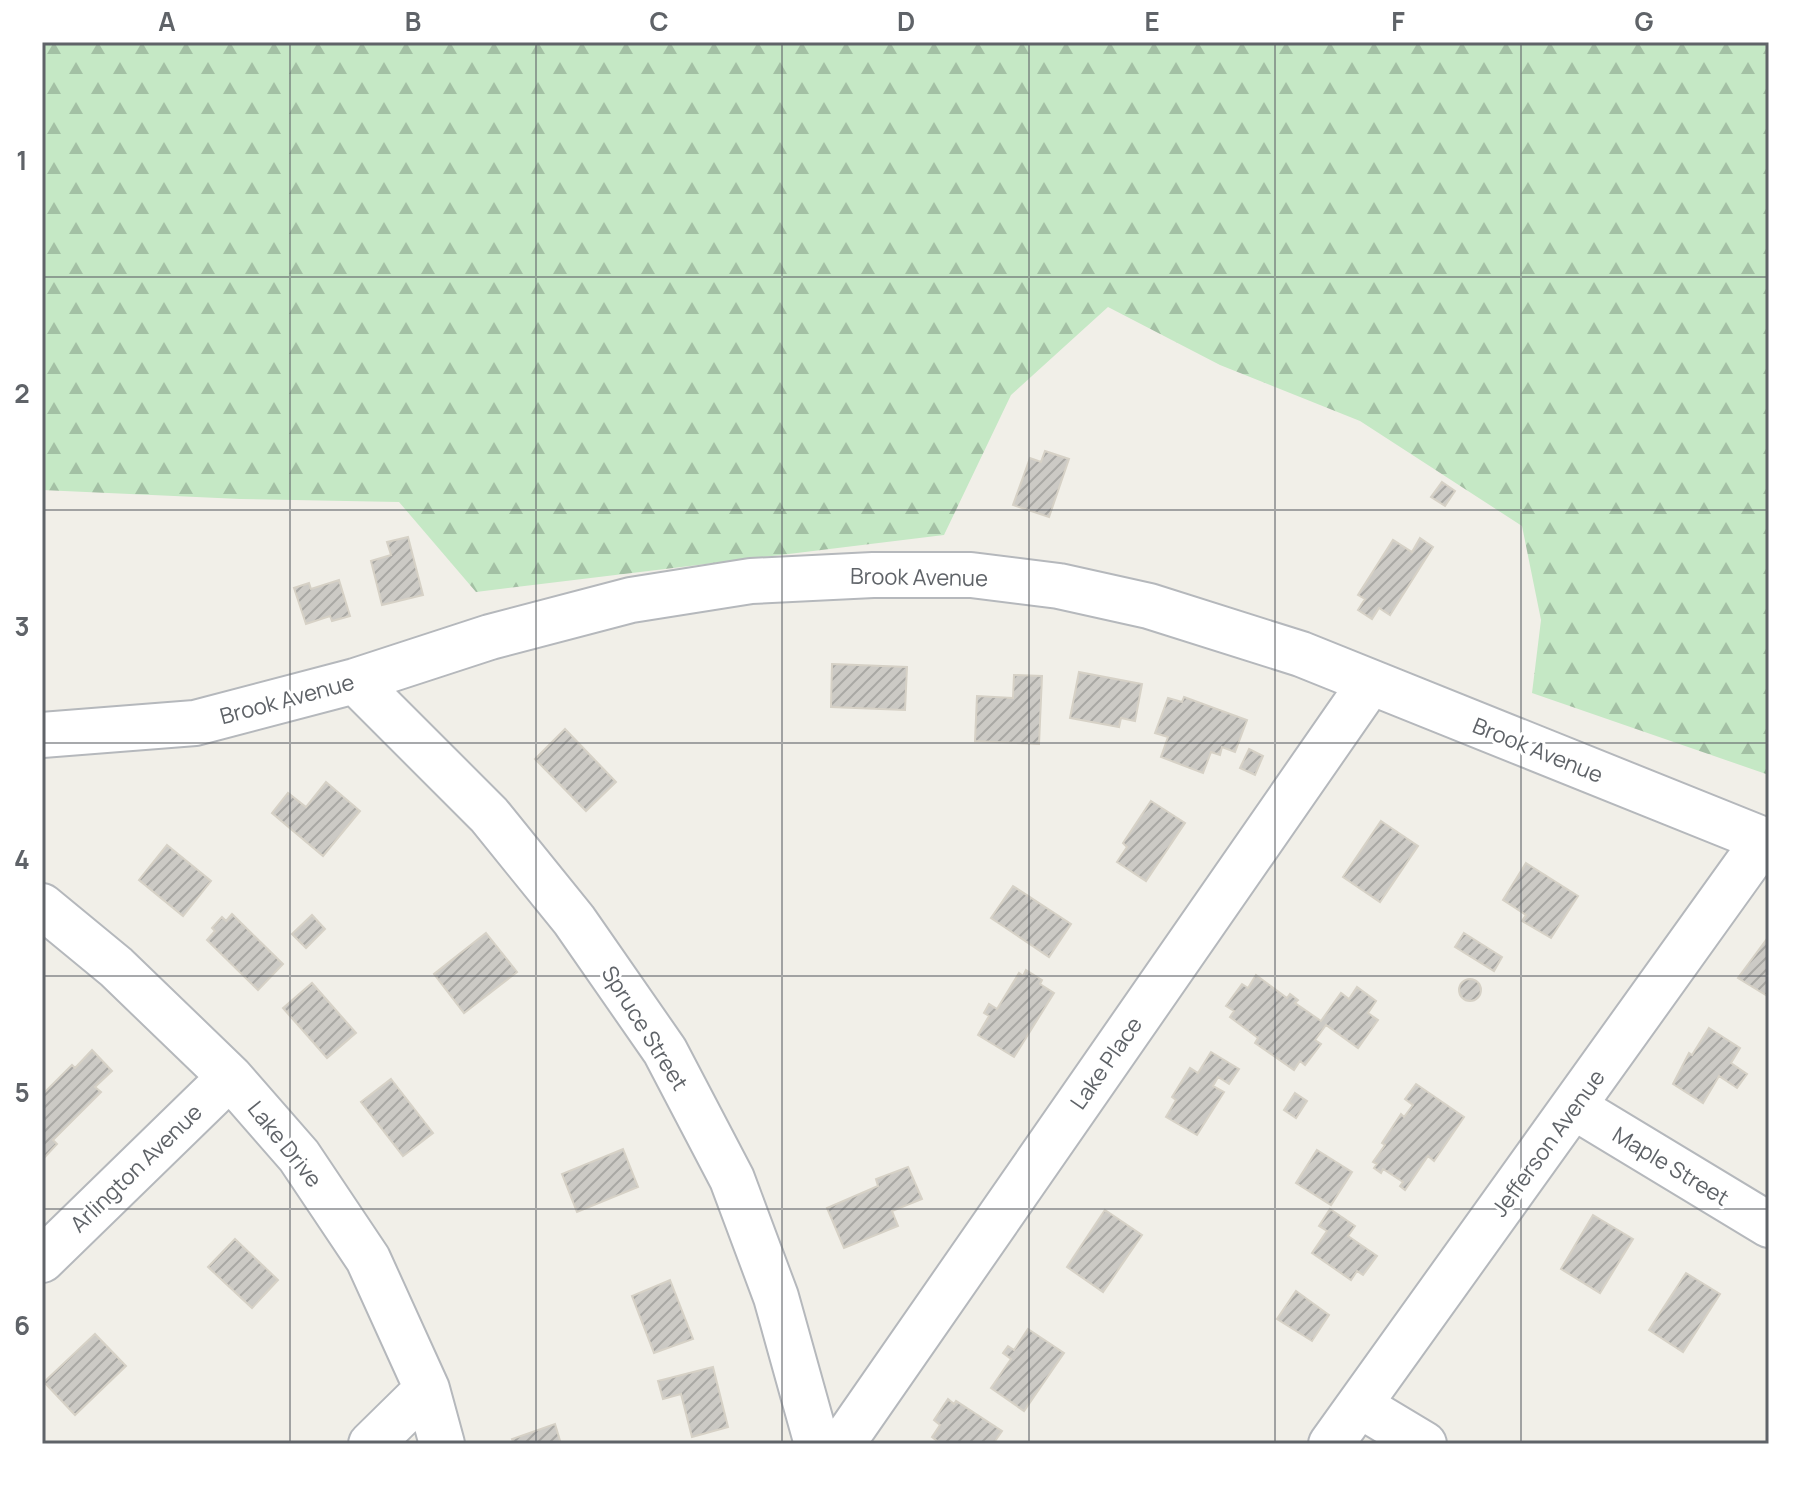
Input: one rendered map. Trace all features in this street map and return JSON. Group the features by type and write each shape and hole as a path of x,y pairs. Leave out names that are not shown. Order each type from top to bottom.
{"street":[{"name":"Brook Avenue","path":"42,735 195,723 355,681 490,637 631,600 751,581 873,575 971,575 1059,586 1149,606 1301,654 1766,841"},
{"name":"Spruce Street","path":"355,681 489,815 574,920 665,1051 732,1179 776,1297 817,1444"},
{"name":"Lake Place","path":"842,1444 1370,683"},
{"name":"Jefferson Avenue","path":"1331,1444 1766,841"},
{"name":"Lake Drive","path":"42,906 116,967 230,1077 299,1156 368,1259 427,1389 442,1444"},
{"name":"Arlington Avenue","path":"42,1260 230,1077"},
{"name":"Maple Street","path":"1574,1107 1769,1225"},
{"path":"371,1444 427,1389"},
{"path":"1359,1405 1424,1444"}],"green space":[{"path":"42,42 1769,42 1769,775 1532,693 1541,620 1522,526 1360,421 1220,365 1108,307 1011,395 944,535 476,592 399,502 42,490"}],"building":[{"path":"1045,451 1069,459 1049,517 1013,505 1030,458 1041,462"},
{"path":"1442,482 1455,491 1445,506 1431,497"},
{"path":"408,537 423,595 382,605 371,561 391,555 387,542"},
{"path":"1420,538 1433,547 1390,615 1379,608 1372,619 1358,610 1365,599 1358,595 1393,540 1412,552"},
{"path":"339,580 350,616 332,621 330,616 306,624 294,588 309,583 311,589"},
{"path":"832,664 907,667 905,710 831,707"},
{"path":"1079,672 1142,684 1135,721 1121,718 1119,727 1070,718"},
{"path":"1014,675 1042,676 1039,744 975,741 977,696 1013,698"},
{"path":"1184,697 1247,720 1235,752 1222,747 1220,755 1211,752 1203,773 1161,757 1168,737 1155,733 1168,698 1182,702"},
{"path":"565,729 616,782 586,811 535,759"},
{"path":"1249,749 1263,756 1255,775 1240,768"},
{"path":"326,782 360,811 323,856 272,813 288,793 306,807"},
{"path":"1151,801 1185,823 1146,881 1117,862 1127,847 1123,843"},
{"path":"1381,821 1418,846 1380,902 1343,877"},
{"path":"167,845 211,881 183,916 139,880"},
{"path":"1526,863 1578,896 1551,938 1522,921 1526,915 1503,900"},
{"path":"1013,886 1071,924 1049,957 991,918"},
{"path":"232,914 283,964 258,990 207,940 222,917 226,921"},
{"path":"312,915 325,929 306,948 292,934"},
{"path":"486,933 517,972 464,1013 434,974"},
{"path":"1464,933 1502,957 1494,971 1455,947"},
{"path":"1769,936 1769,997 1738,978"},
{"path":"1026,970 1042,980 1040,984 1054,993 1014,1057 978,1035 989,1016 984,1013 989,1004 997,1009 1019,973 1023,976"},
{"path":"1256,975 1287,998 1290,994 1298,1000 1295,1003 1321,1021 1341,993 1349,999 1357,987 1376,1001 1368,1013 1378,1020 1358,1048 1326,1025 1315,1040 1321,1044 1305,1065 1300,1061 1294,1070 1255,1043 1258,1038 1230,1017 1234,1011 1226,1006 1242,984 1248,988"},
{"path":"1466,979 1474,979 1481,990 1474,1001 1466,1001 1459,994 1459,986"},
{"path":"312,983 356,1033 327,1058 283,1008"},
{"path":"1709,1028 1740,1048 1731,1063 1747,1074 1737,1088 1719,1076 1703,1103 1673,1084 1689,1053 1692,1055"},
{"path":"92,1050 112,1071 95,1087 101,1092 53,1140 57,1144 43,1159 42,1095"},
{"path":"1211,1052 1239,1069 1229,1084 1218,1077 1213,1086 1224,1092 1197,1135 1166,1117 1176,1100 1172,1097 1190,1068 1198,1073"},
{"path":"391,1079 433,1133 403,1156 361,1102"},
{"path":"1416,1084 1464,1117 1434,1161 1428,1156 1405,1190 1400,1186 1403,1182 1383,1169 1381,1173 1374,1168 1377,1164 1373,1162 1401,1114 1404,1117 1413,1105 1405,1099"},
{"path":"1295,1093 1307,1101 1296,1118 1284,1110"},
{"path":"623,1149 638,1187 577,1212 562,1174"},
{"path":"1317,1150 1352,1172 1331,1205 1296,1183"},
{"path":"908,1167 922,1199 892,1211 898,1226 844,1248 827,1208 878,1186 876,1179"},
{"path":"1330,1209 1355,1226 1348,1236 1377,1256 1363,1275 1357,1271 1351,1280 1312,1253 1327,1231 1319,1226"},
{"path":"1105,1210 1142,1235 1103,1292 1067,1267"},
{"path":"1593,1215 1633,1239 1600,1293 1561,1269"},
{"path":"235,1239 278,1280 252,1308 208,1267"},
{"path":"1686,1273 1720,1294 1683,1352 1649,1330"},
{"path":"670,1280 693,1339 654,1353 632,1296"},
{"path":"1296,1291 1329,1315 1312,1341 1277,1319"},
{"path":"1028,1329 1064,1353 1024,1411 991,1388 1011,1359 1003,1353 1008,1346 1014,1350"},
{"path":"95,1334 126,1366 75,1415 44,1382"},
{"path":"713,1367 728,1427 692,1437 681,1394 663,1399 658,1381"},
{"path":"948,1399 1002,1431 993,1444 941,1444 932,1437 940,1425 934,1420"},
{"path":"555,1424 561,1444 514,1444 512,1439"}]}
